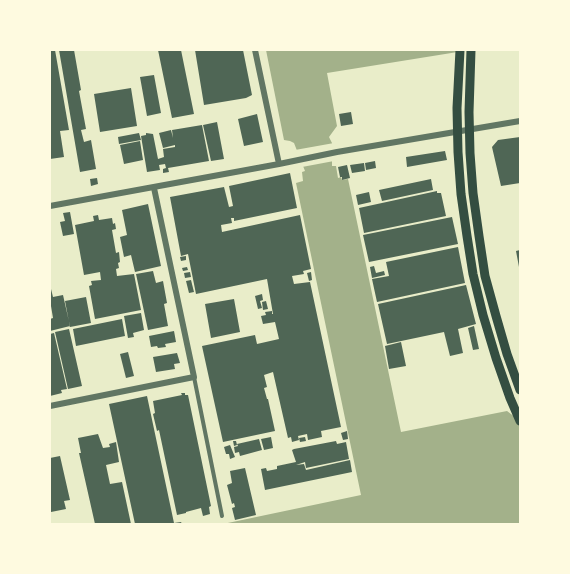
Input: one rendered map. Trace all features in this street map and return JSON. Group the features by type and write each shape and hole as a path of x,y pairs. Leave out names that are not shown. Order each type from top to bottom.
{"highway":[{"path":"460,50 457,108 458,152 461,194 467,236 483,315 496,358 520,421"},
{"path":"471,50 469,112 470,153 473,193 479,236 485,276 507,354 520,390"}],"street":[{"path":"255,50 279,164"},
{"path":"50,206 154,188 337,152 520,121"},
{"path":"154,188 222,516"},
{"path":"50,406 194,377"}],"shaded area":[{"path":"266,50 470,50 327,73 337,126 329,137 332,143 332,166 336,166 338,178 341,177 342,180 348,179 401,432 507,411 520,421 520,524 223,524 361,495 296,183 303,181 302,172 305,171 294,143 284,140"}],"pier":[{"path":"334,143 334,161 302,167 295,150"}],"building":[{"path":"50,50 55,50 69,130 60,131 64,157 50,159"},
{"path":"59,50 74,50 81,90 79,91 86,129 81,130 84,142 91,140 96,169 80,172"},
{"path":"158,50 181,50 194,114 172,118"},
{"path":"195,50 243,50 252,95 246,98 204,105"},
{"path":"154,75 161,113 147,116 140,77"},
{"path":"131,88 137,126 100,132 94,94"},
{"path":"351,112 353,124 341,126 339,114"},
{"path":"257,114 263,142 244,146 238,119"},
{"path":"217,122 224,159 211,161 203,125"},
{"path":"202,125 209,161 168,168 169,172 163,173 163,169 166,168 165,164 159,165 160,170 147,172 141,136 146,135 146,133 153,134 158,159 164,157 163,149 175,147 175,145 163,148 159,133 171,130 173,138 172,130"},
{"path":"139,133 141,140 119,144 118,137"},
{"path":"520,137 520,183 501,186 492,147 498,140"},
{"path":"140,141 143,160 124,164 120,145"},
{"path":"445,151 447,160 407,167 406,157"},
{"path":"375,161 376,168 366,170 365,163"},
{"path":"364,163 365,171 352,173 350,165"},
{"path":"347,165 350,178 342,180 338,167"},
{"path":"290,173 297,208 234,221 234,218 231,218 232,223 221,225 222,232 300,215 311,269 303,271 304,274 292,276 294,284 310,282 341,427 321,431 322,437 308,440 307,434 298,436 299,440 292,442 291,437 288,438 273,372 264,375 267,387 264,388 275,431 223,442 202,346 255,335 257,344 279,339 275,322 263,324 261,316 266,315 265,312 272,311 273,314 267,279 196,294 188,254 181,256 170,197 224,187 229,207 233,206 229,186"},
{"path":"97,178 98,184 91,186 90,179"},
{"path":"431,179 433,190 382,201 379,190"},
{"path":"437,191 437,193 441,193 446,216 364,233 359,208"},
{"path":"369,192 371,202 358,205 356,195"},
{"path":"148,204 161,266 135,272 131,255 124,257 120,237 127,235 122,210"},
{"path":"70,212 74,234 63,236 60,222 65,221 63,213"},
{"path":"98,215 99,220 112,218 113,224 115,223 116,229 112,230 116,253 119,252 120,262 118,263 119,268 116,269 117,276 134,274 141,310 95,319 89,286 92,285 91,281 101,280 100,272 84,275 75,225 94,221 93,216"},
{"path":"452,217 458,244 369,262 363,235"},
{"path":"458,247 465,283 377,302 372,279 389,276 386,262"},
{"path":"520,250 520,267 519,267 516,251"},
{"path":"186,256 186,260 181,261 180,257"},
{"path":"374,266 376,273 384,271 385,275 372,278 370,267"},
{"path":"187,267 188,270 183,271 182,268"},
{"path":"153,271 156,283 163,281 167,303 164,304 168,326 148,330 136,274"},
{"path":"190,272 191,277 185,278 184,273"},
{"path":"311,272 312,280 309,281 307,273"},
{"path":"191,280 194,292 189,293 186,281"},
{"path":"466,285 476,324 458,329 463,353 450,356 444,332 387,344 378,304"},
{"path":"51,289 53,297 63,295 70,326 50,331 50,319 53,318 50,300"},
{"path":"262,294 263,300 260,301 262,308 258,309 255,296"},
{"path":"86,297 91,323 70,327 65,301"},
{"path":"234,299 240,332 211,338 205,304"},
{"path":"266,301 268,309 263,310 262,302"},
{"path":"141,313 144,330 133,333 134,337 128,338 124,316"},
{"path":"122,319 125,336 76,346 73,329"},
{"path":"474,326 479,349 473,350 468,328"},
{"path":"69,329 82,386 68,389 55,332"},
{"path":"174,331 176,342 165,344 166,347 151,347 149,336"},
{"path":"54,333 67,389 61,390 62,393 50,396 50,334"},
{"path":"401,342 406,366 389,369 385,346"},
{"path":"128,352 134,376 126,378 120,354"},
{"path":"177,353 180,363 174,364 175,369 156,372 153,357"},
{"path":"181,393 188,395 211,506 209,507 210,514 203,516 201,508 177,515 159,430 157,431 153,414 155,413 153,401 182,395"},
{"path":"147,396 174,523 181,522 182,524 135,524 109,404"},
{"path":"347,431 348,439 343,440 341,433"},
{"path":"98,434 103,448 110,447 109,444 116,442 119,462 106,465 110,484 122,482 131,524 95,524 79,453 81,453 78,438"},
{"path":"271,437 273,448 264,450 261,439"},
{"path":"305,437 306,441 300,442 299,438"},
{"path":"259,439 262,450 240,456 239,452 235,453 234,447 238,446 237,444"},
{"path":"233,441 236,441 237,445 234,446"},
{"path":"336,441 337,444 346,442 349,459 306,468 305,462 296,465 304,464 306,470 350,460 352,472 265,490 261,469 266,468 267,471 277,469 277,466 296,462 292,450 294,449"},
{"path":"230,445 235,457 230,459 229,454 226,454 224,447"},
{"path":"60,456 70,500 64,501 66,509 51,512 50,458"},
{"path":"245,468 256,515 235,520 232,508 235,507 234,503 232,504 227,485 232,483 230,471"}]}
